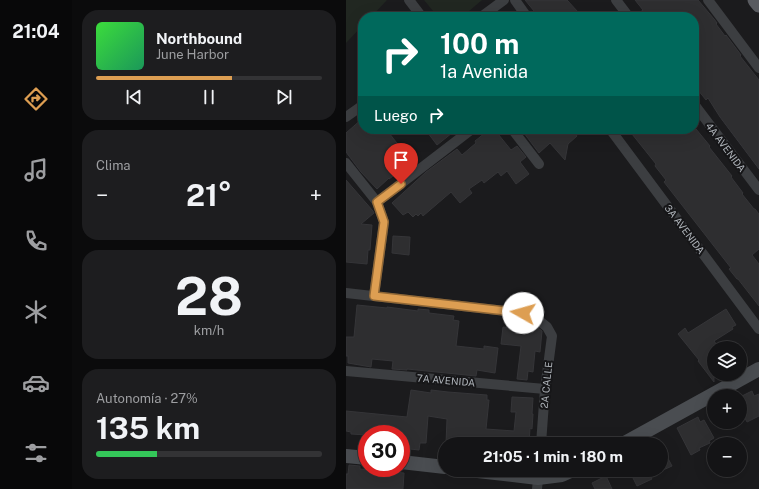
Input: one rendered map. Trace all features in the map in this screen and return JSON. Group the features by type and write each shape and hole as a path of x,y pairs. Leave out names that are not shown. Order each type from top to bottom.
{"main road":[{"path":"755,0 759,5"}],"street":[{"path":"409,0 418,12"},
{"path":"488,12 504,0"},
{"path":"515,0 523,12"},
{"path":"616,0 625,12"},
{"path":"708,0 759,68"},
{"path":"346,117 358,109"},
{"name":"4A AVENIDA","path":"699,111 759,190"},
{"path":"377,202 465,134"},
{"path":"516,134 539,164"},
{"name":"3A AVENIDA","path":"614,134 759,329"},
{"path":"346,163 377,202 384,222 374,296 346,293"},
{"name":"2A CALLE","path":"374,296 523,313 537,318 547,327 552,336 545,389 542,437"},
{"path":"636,437 759,369"},
{"name":"7A AVENIDA","path":"346,371 545,389"},
{"path":"346,456 358,457"},
{"path":"410,463 438,466"},
{"path":"523,477 538,479"}],"shaded area":[{"path":"346,0 387,0 376,12 358,12 358,30 346,43"},
{"path":"424,0 482,0 468,12 434,12"}],"building":[{"path":"525,0 567,0 578,12 535,12"},
{"path":"635,0 698,0 741,55 740,56 759,80 759,169 720,117 708,98 706,100 699,91 699,12 640,12 643,10"},
{"path":"358,122 358,134 390,134 413,164 402,173 400,171 389,178 377,189 361,172 346,152 346,133"},
{"path":"699,133 732,176 731,177 743,193 742,194 759,214 759,249 752,255 759,264 759,306 729,269 731,268 664,182 666,180 655,166 656,164 632,134 699,134"},
{"path":"429,134 451,134 437,145"},
{"path":"484,134 498,134 511,150 517,146 526,157 520,162 529,174 516,184 507,171 501,176 498,172 484,183 482,180 469,189 472,193 460,203 451,192 423,216 421,213 418,216 416,214 413,217 408,212 403,215 392,203 426,172 457,149 462,155 476,143 475,141"},
{"path":"525,134 576,134 577,136 568,144 565,160 550,143 539,153"},
{"path":"346,180 374,213 361,224 372,225 367,264 346,262"},
{"path":"393,236 410,237 409,255 392,253"},
{"path":"357,305 418,311 418,309 429,310 429,313 454,316 453,320 459,321 456,346 484,349 484,346 498,348 495,373 477,370 476,376 407,369 392,369 393,361 372,359 371,367 348,363 348,356 346,356 346,337 354,337"},
{"path":"726,309 736,325 732,327 733,329 714,341 707,341 707,373 698,361 699,360 678,334 685,328 688,333"},
{"path":"524,321 534,325 542,331 540,352 535,351 533,372 528,371 527,380 517,379 521,346 501,344 503,327 523,329"},
{"path":"411,390 431,393 431,390 487,395 487,400 489,400 486,429 514,431 516,412 511,412 512,397 533,398 532,429 530,428 529,437 446,437 447,419 428,416 426,443 420,443 419,450 410,449 410,425 358,425 358,434 351,434 351,432 346,431 346,411 407,417"},
{"path":"752,391 754,396 759,394 759,416 747,422 747,394"},
{"path":"698,417 700,422 704,420 707,429 709,429 713,437 707,437 707,444 699,448 700,450 691,455 677,428"},
{"path":"668,458 672,466 668,468"},
{"path":"349,465 358,466 358,477 404,477 403,489 346,489 346,474 348,474"},
{"path":"606,477 612,489 595,489 592,483"},
{"path":"632,477 651,477 652,479 637,486"}],"route":[{"path":"401,184 377,202 384,222 374,296 523,313"}]}
